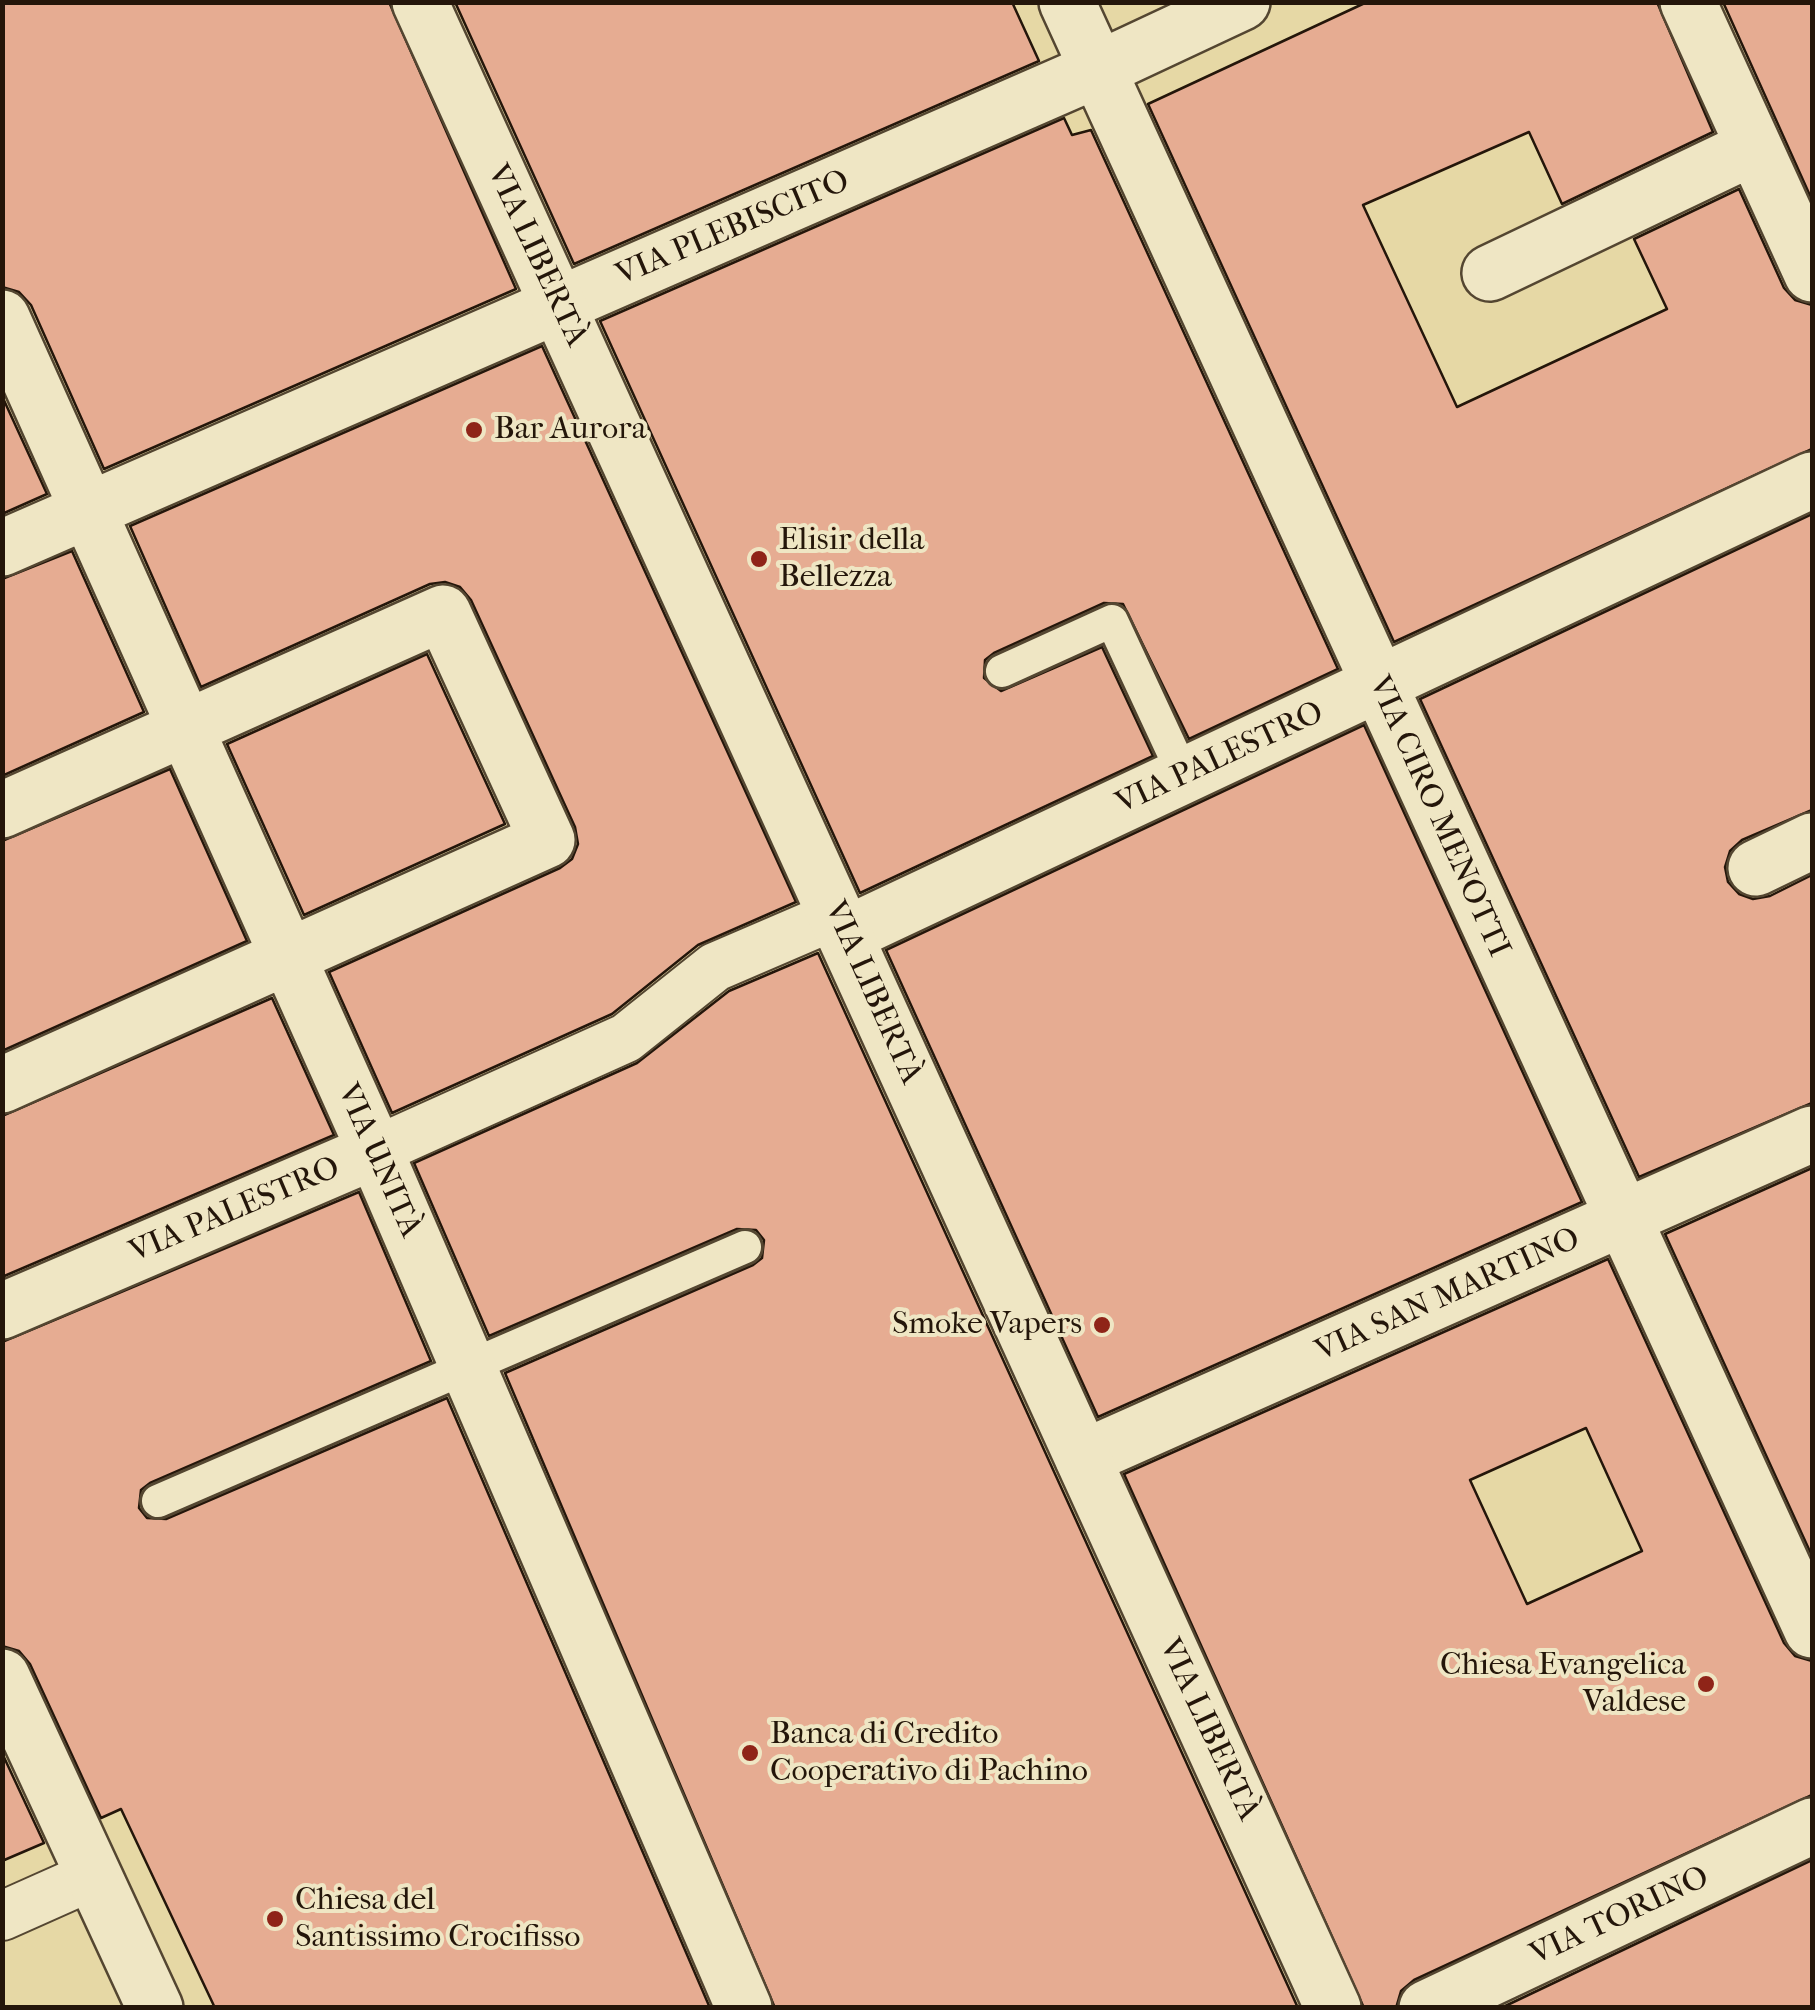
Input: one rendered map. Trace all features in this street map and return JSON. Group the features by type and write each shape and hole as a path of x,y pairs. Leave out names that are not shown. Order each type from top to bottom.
{"street":[{"name":"VIA LIBERTÀ","path":"420,2 1328,1996"},
{"name":"VIA CIRO MENOTTI","path":"1067,2 1812,1630"},
{"name":"VIA PLEBISCITO","path":"2,548 1099,70 1242,2"},
{"path":"1688,2 1812,274"},
{"path":"1490,273 1754,147"},
{"name":"VIA UNITÀ","path":"2,318 375,1151 744,2008"},
{"name":"VIA PALESTRO","path":"2,1312 626,1038 715,967 840,925 1184,776 1812,480"},
{"path":"2,810 443,613 546,840 2,1084"},
{"path":"1756,868 1812,841"},
{"name":"VIA SAN MARTINO","path":"1083,1458 1812,1134"},
{"path":"2,1677 155,2008"},
{"name":"VIA TORINO","path":"1428,2008 1812,1826"},
{"path":"2,1916 94,1874"}],"lane":[{"path":"1002,671 1112,621 1184,776"},
{"path":"158,1501 745,1246"}],"building":[{"path":"2,2 389,2 516,289 104,469 31,305 19,292 2,287"},
{"path":"455,2 1012,2 1039,61 574,264"},
{"path":"1367,2 1657,2 1713,132 1562,204 1529,132 1363,205 1457,407 1667,309 1634,239 1739,189 1784,288 1795,300 1812,305 1812,449 1394,642 1148,104"},
{"path":"1723,2 1812,2 1812,200"},
{"path":"1064,118 1072,135 1091,130 1338,669 1189,739 1123,604 1104,603 994,653 985,660 984,678 1001,691 1102,647 1153,756 860,893 600,321"},
{"path":"542,346 796,902 698,945 612,1014 392,1113 329,972 560,868 572,859 578,844 575,827 471,600 460,587 445,582 430,584 201,687 130,526"},
{"path":"2,396 47,494 2,514"},
{"path":"1812,514 1812,810 1742,840 1730,851 1725,867 1728,882 1739,894 1753,899 1770,896 1812,875 1812,1103 1639,1177 1420,699"},
{"path":"72,551 144,712 2,776 2,579"},
{"path":"427,654 505,824 304,915 227,744"},
{"path":"1364,725 1582,1202 1098,1417 886,950"},
{"path":"170,769 247,941 2,1051 2,841"},
{"path":"818,953 1298,2008 775,2008 505,1373 753,1265 762,1258 764,1240 756,1230 737,1229 489,1336 414,1163 637,1063 729,991"},
{"path":"272,998 334,1135 2,1277 2,1116"},
{"path":"1812,1168 1812,1556 1665,1234"},
{"path":"359,1192 431,1361 150,1483 141,1490 139,1508 147,1518 166,1519 447,1398 710,2008 215,2008 121,1809 101,1818 30,1664 19,1651 2,1646 2,1342"},
{"path":"1608,1259 1784,1643 1795,1656 1812,1661 1812,1795 1414,1980 1401,1991 1396,2008 1364,2008 1124,1474","holes":["1586,1428 1642,1551 1527,1604 1470,1480"]},
{"path":"2,1753 44,1843 2,1861"},
{"path":"1812,1860 1812,2008 1501,2008"}],"place":[{"name":"Bar Aurora","path":"474,430"},
{"name":"Elisir della Bellezza","path":"759,559"},
{"name":"Smoke Vapers","path":"1102,1325"},
{"name":"Chiesa Evangelica Valdese","path":"1706,1684"},
{"name":"Banca di Credito Cooperativo di Pachino","path":"750,1753"},
{"name":"Chiesa del Santissimo Crocifisso","path":"275,1919"}]}
